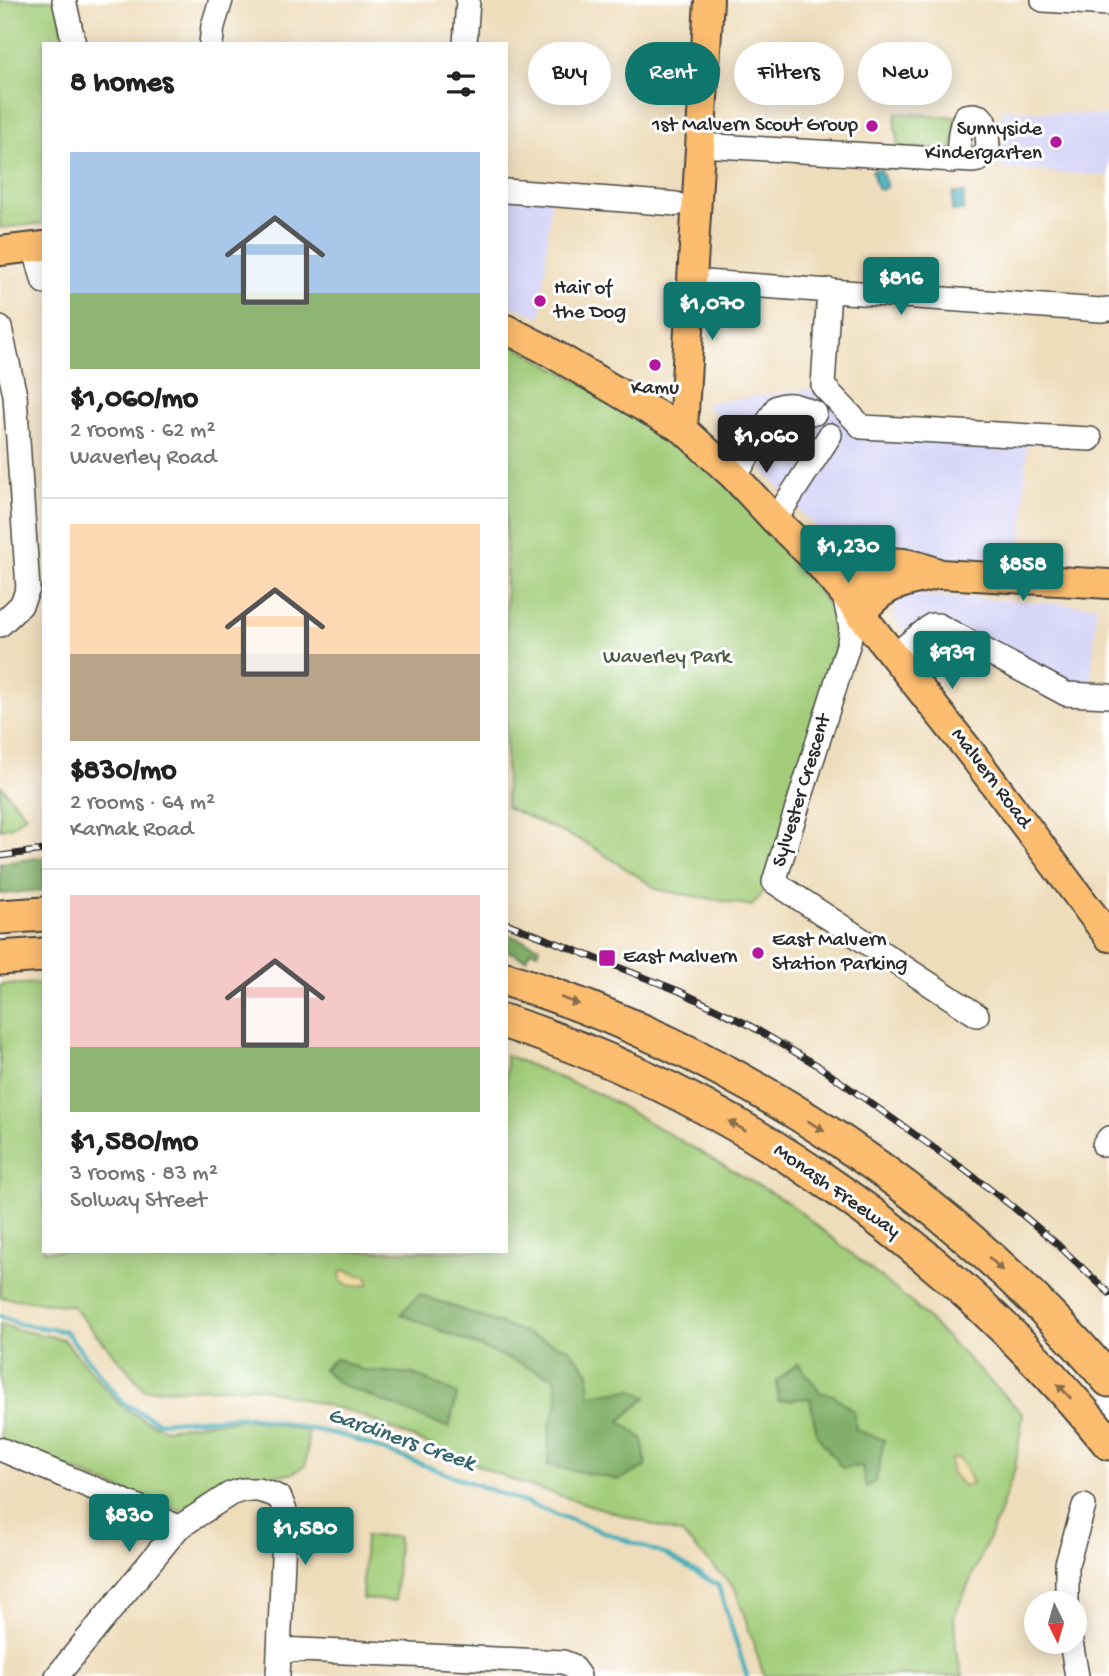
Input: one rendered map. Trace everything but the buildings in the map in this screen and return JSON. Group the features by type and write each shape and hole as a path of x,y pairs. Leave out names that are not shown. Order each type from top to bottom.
{"highway":[{"path":"0,917 42,914"},
{"path":"0,957 42,955"},
{"name":"Monash Freeway","path":"508,980 595,1010 698,1058 774,1099 835,1137 924,1202 991,1259 1066,1332 1109,1380"},
{"name":"Monash Freeway","path":"508,1023 577,1048 675,1092 764,1141 834,1186 960,1286 1037,1361 1109,1443"}],"main road":[{"path":"683,429 709,0"},
{"path":"0,251 39,247"},
{"name":"Malvern Road","path":"508,330 683,429 735,477 814,558 851,612 893,656 974,757 1109,937"},
{"path":"814,558 906,564 941,574"},
{"path":"851,612 862,578 884,564"},
{"path":"851,612 892,586 941,574 1109,584"}],"street":[{"path":"64,0 74,42"},
{"path":"211,42 221,0"},
{"path":"465,42 468,0"},
{"path":"1044,0 1109,4"},
{"path":"700,145 951,161"},
{"path":"508,191 676,204"},
{"path":"39,247 42,268"},
{"path":"691,281 1109,309"},
{"path":"829,290 823,386 862,427 1090,439"},
{"path":"0,328 15,395 28,580 26,596 21,605 0,625"},
{"path":"735,477 777,407 784,404 794,405 815,413"},
{"path":"775,520 830,435"},
{"name":"Sylvester Crescent","path":"851,612 849,642 774,882 977,1015"},
{"path":"893,656 932,625 938,625 1066,694 1109,696"},
{"path":"0,1449 148,1511 178,1528"},
{"path":"57,1676 178,1528 237,1492 258,1490 280,1498 285,1511 278,1676"},
{"path":"1067,1591 1067,1564 1084,1506"},
{"path":"279,1649 563,1662 571,1665 579,1676"},
{"path":"1073,1654 1077,1676"}],"shaded area":[{"name":"Sunnyside Kindergarten","path":"1001,109 1109,116 1109,176 1001,169 1004,136"},
{"path":"508,195 551,198 541,317 508,305"},
{"path":"812,389 862,430 1027,441 1022,561 836,551 704,403"},
{"path":"907,594 1097,606 1090,693 964,645 933,669 893,616 894,608 902,596"}],"green space":[{"path":"0,0 57,0 66,42 42,42 42,223 0,228"},
{"path":"896,113 956,117 953,150 897,146"},
{"name":"Waverley Park","path":"508,342 679,437 770,528 843,625 764,891 752,906 659,890 586,843 508,808"},
{"path":"0,785 26,815 12,826 0,829"},
{"path":"42,857 42,890 0,894 0,863"},
{"path":"508,935 540,947 537,952 530,950 526,959 508,951"},
{"path":"42,983 42,1253 508,1253 508,1056 603,1096 789,1203 912,1303 1023,1414 1015,1468 997,1520 954,1617 956,1651 963,1676 764,1676 735,1588 682,1534 520,1483 352,1412 256,1387 145,1390 72,1306 0,1297 0,985"},
{"path":"419,1294 569,1349 589,1372 589,1395 632,1390 647,1397 620,1421 643,1439 646,1467 619,1480 548,1465 549,1429 558,1401 555,1378 401,1314"},
{"path":"0,1324 63,1339 121,1406 165,1429 251,1419 308,1431 306,1465 291,1474 245,1477 219,1488 181,1510 161,1506 0,1440"},
{"path":"336,1358 362,1370 413,1374 457,1394 449,1428 339,1384 323,1369"},
{"path":"798,1363 821,1393 834,1395 854,1412 856,1430 884,1440 876,1481 866,1487 862,1466 842,1468 817,1435 810,1398 778,1401 777,1381"},
{"path":"365,1536 398,1537 395,1601 362,1599"}],"sand":[{"path":"345,1270 368,1276 368,1285 351,1286 341,1281 340,1273"},
{"path":"959,1458 972,1483 964,1487 951,1472 951,1459"}],"water":[{"path":"881,169 887,187 881,190 877,189 872,170"},
{"path":"953,193 964,193 963,211 952,211"}],"waterway":[{"name":"Gardiners Creek","path":"0,1316 19,1324 65,1331 123,1403 158,1422 249,1416 345,1436 666,1555 718,1585 747,1676"}],"railway":[{"path":"0,856 42,850"},
{"path":"508,924 679,991 747,1024 817,1065 1013,1207 1109,1293"}],"place":[{"name":"1st Malvern Scout Group","path":"872,126"},
{"name":"Sunnyside Kindergarten","path":"1056,142"},
{"name":"Hair of the Dog","path":"540,301"},
{"name":"Kamu","path":"655,365"},
{"name":"East Malvern Station Parking","path":"758,953"},
{"name":"East Malvern","path":"607,958"}]}
